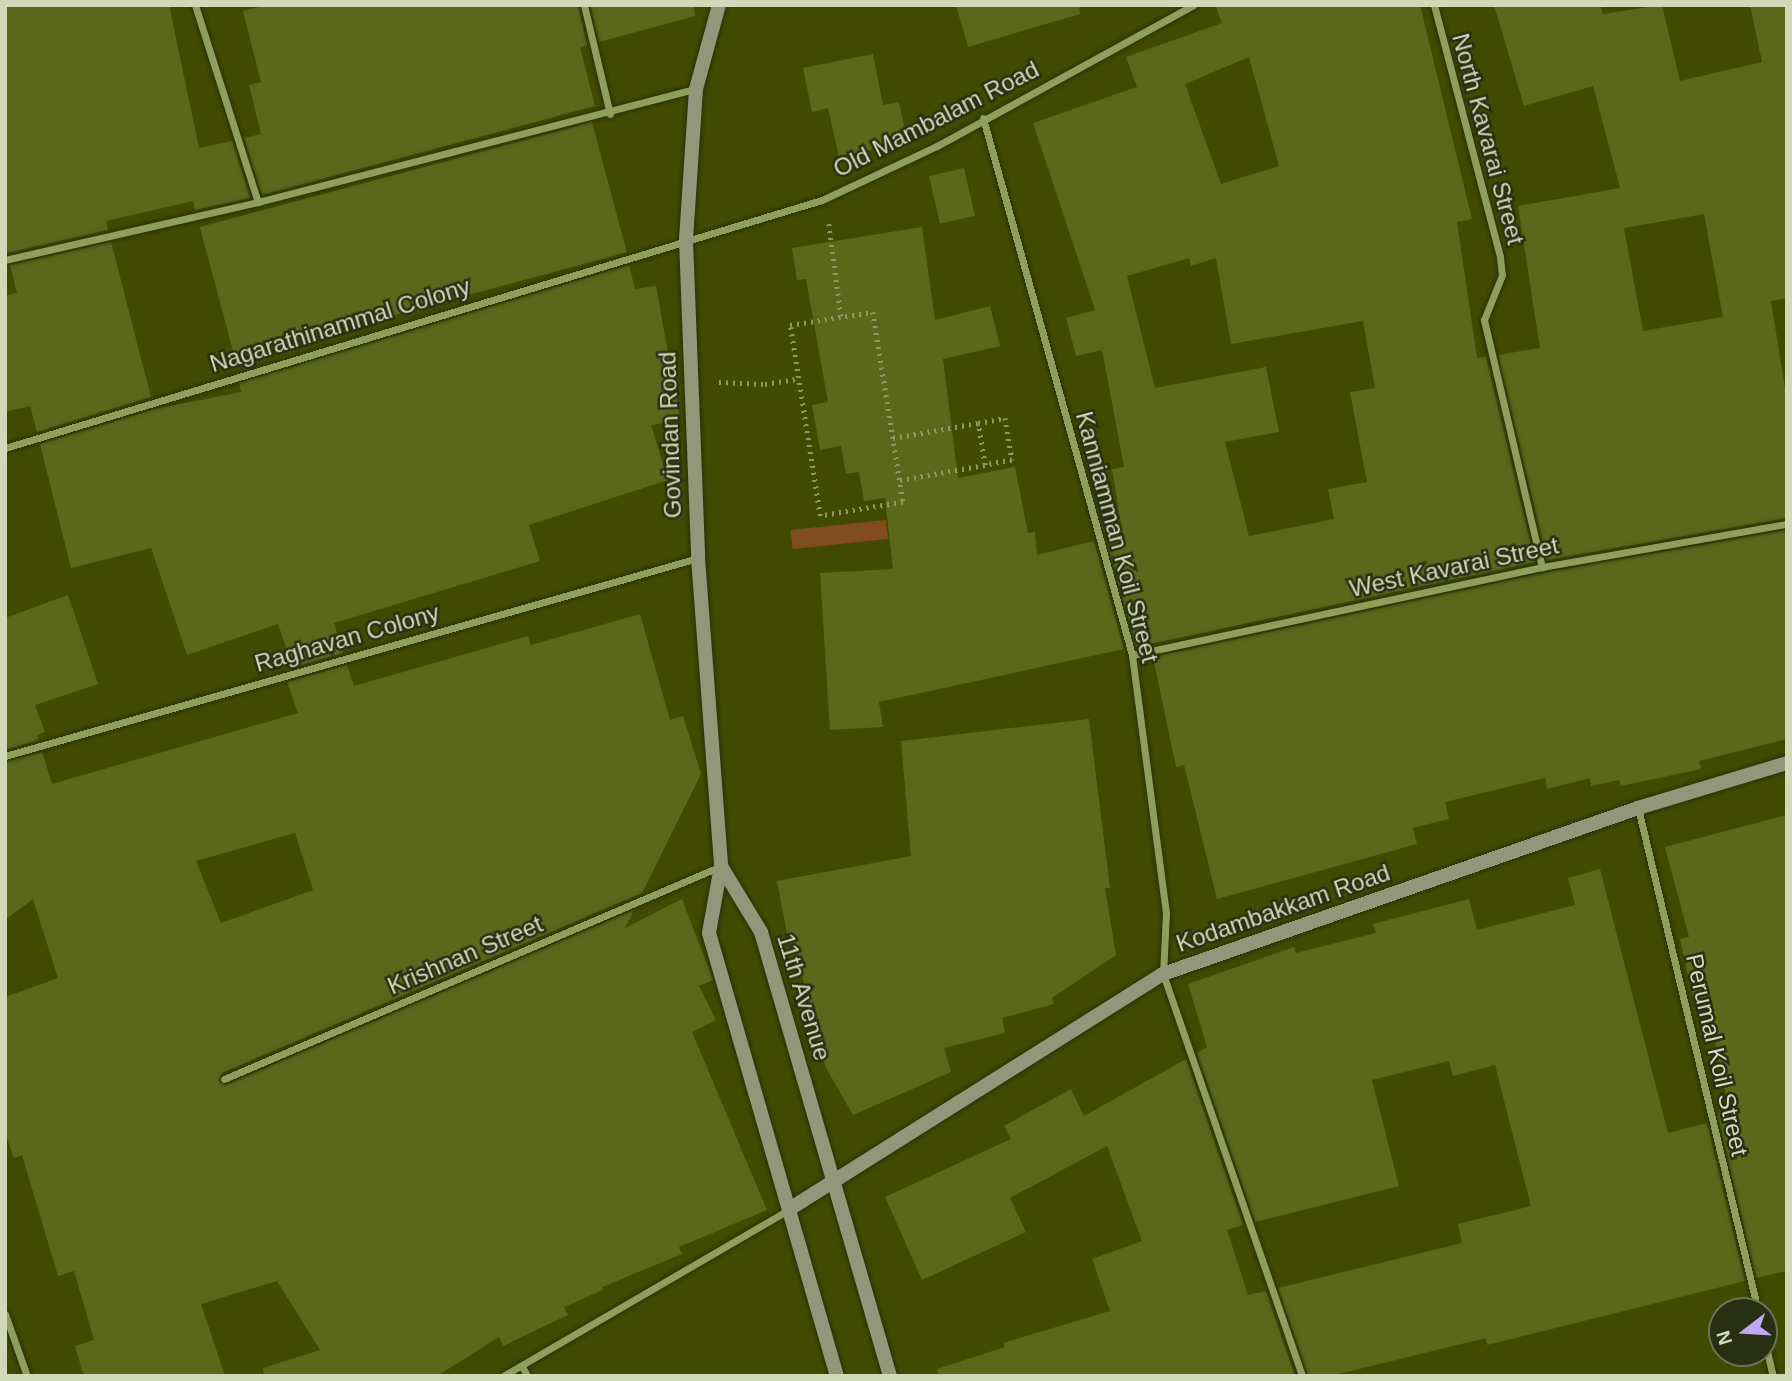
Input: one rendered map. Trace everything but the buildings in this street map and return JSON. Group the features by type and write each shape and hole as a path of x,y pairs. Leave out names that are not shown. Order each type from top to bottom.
{"main road":[{"name":"Govindan Road","path":"719,5 696,89 686,240 698,558 721,866"},
{"name":"Kodambakkam Road","path":"791,1208 1163,974 1638,808 1787,763"},
{"name":"11th Avenue","path":"721,866 761,932 890,1376"},
{"path":"721,866 709,933 791,1208 837,1376"}],"street":[{"path":"195,5 258,202"},
{"path":"584,5 610,114"},
{"name":"Old Mambalam Road","path":"686,240 822,200 937,146 983,118 1193,5"},
{"name":"North Kavarai Street","path":"1434,5 1500,257 1502,275 1484,320 1542,567"},
{"path":"5,260 258,202 610,114 696,89"},
{"name":"Kanniamman Koil Street","path":"983,118 1132,655 1166,913 1163,974"},
{"name":"Nagarathinammal Colony","path":"5,448 686,240"},
{"name":"West Kavarai Street","path":"1132,655 1542,567 1787,524"},
{"name":"Raghavan Colony","path":"5,756 698,558"},
{"name":"Perumal Koil Street","path":"1638,808 1755,1297"},
{"name":"Krishnan Street","path":"224,1079 721,866"},
{"path":"1163,974 1302,1376"},
{"path":"503,1376 791,1208"},
{"path":"5,1314 27,1376"},
{"path":"522,1366 527,1376"}],"path":[{"path":"822,200 833,235 841,317"},
{"path":"873,312 903,502 820,516 798,379 790,325 873,312"},
{"path":"690,382 765,384 798,379"},
{"path":"893,438 1005,418 1012,460 900,480"},
{"path":"978,423 985,465"}],"shaded area":[{"path":"886,520 888,539 793,549 791,530"}]}
